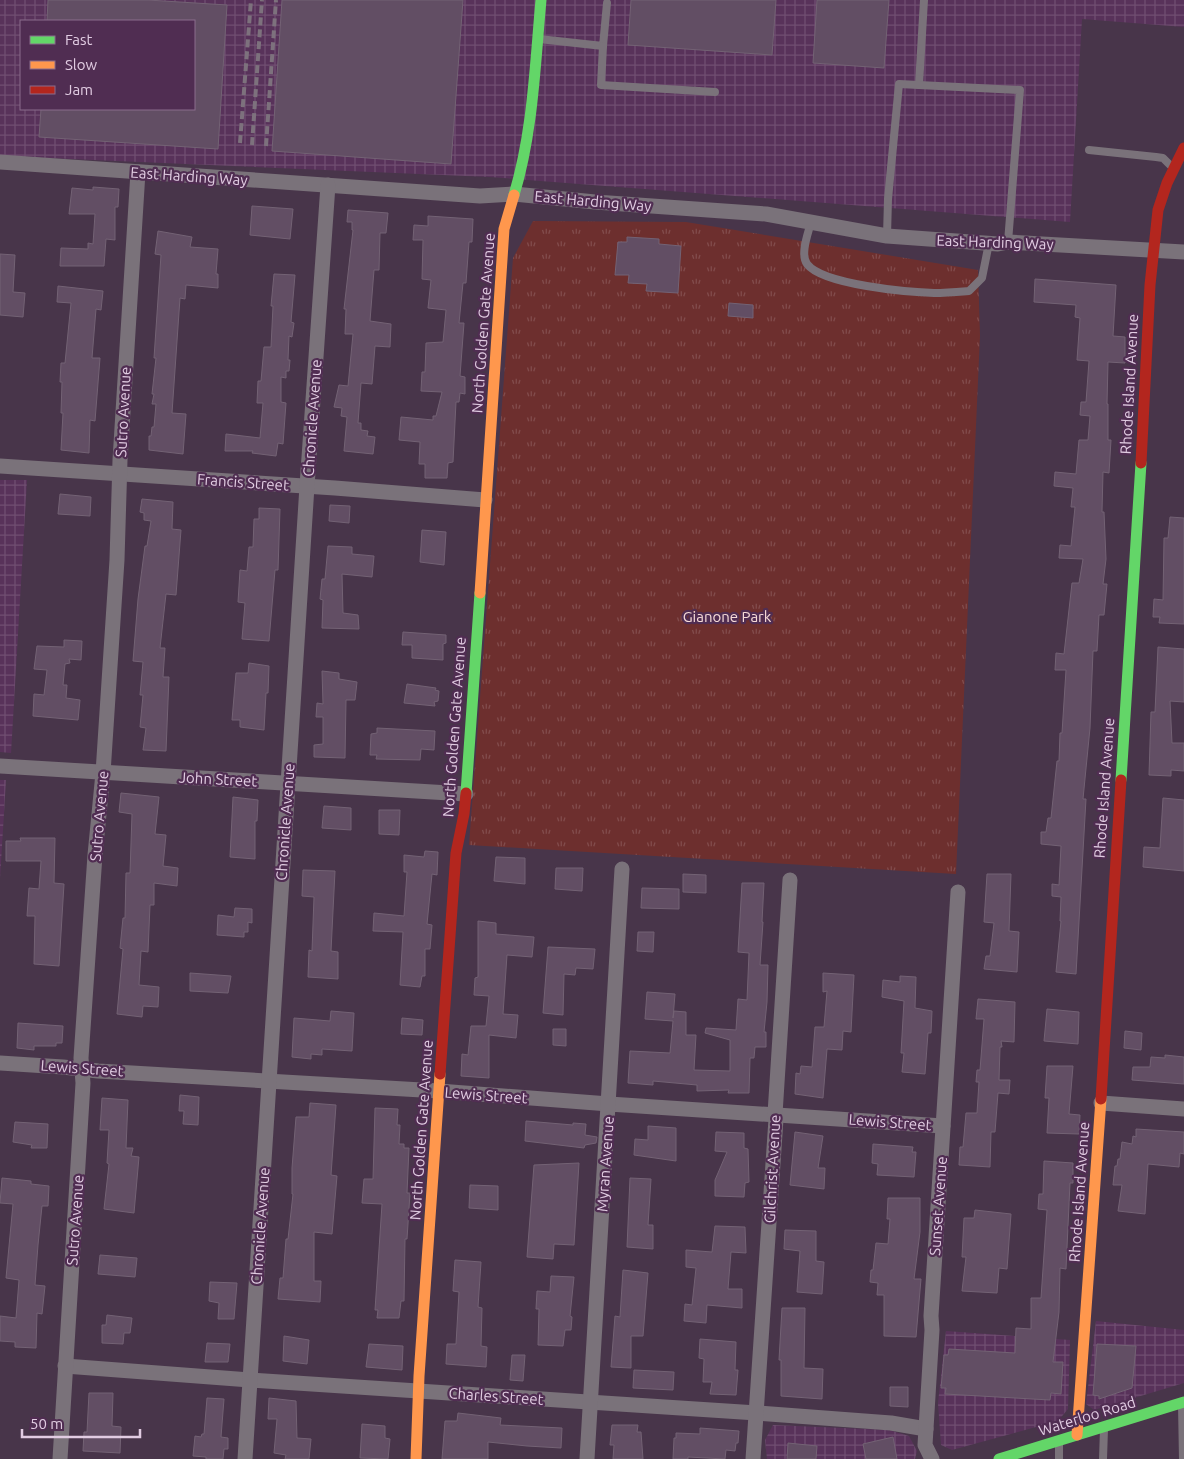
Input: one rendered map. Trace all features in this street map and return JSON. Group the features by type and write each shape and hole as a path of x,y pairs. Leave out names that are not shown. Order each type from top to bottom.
{"street":[{"name":"North Golden Gate Avenue","path":"416,1459 456,853 466,794 504,229 521,173 530,122 541,0"},
{"name":"Rhode Island Avenue","path":"1077,1435 1101,1103 1153,250 1158,210 1167,183 1184,148"},
{"name":"East Harding Way","path":"0,162 480,196 514,194 595,202 766,214 886,236 1184,252"},
{"name":"Sutro Avenue","path":"60,1459 84,1083 81,1058 117,560 120,474 138,172"},
{"name":"Chronicle Avenue","path":"245,1459 328,185"},
{"name":"Francis Street","path":"0,466 307,486 485,500"},
{"name":"John Street","path":"0,766 466,794"},
{"name":"Myran Avenue","path":"587,1459 622,869"},
{"name":"Gilchrist Avenue","path":"754,1459 790,880"},
{"name":"Sunset Avenue","path":"932,1459 925,1445 932,1330 931,1316 958,892"},
{"name":"Lewis Street","path":"0,1063 943,1126"},
{"path":"1101,1103 1184,1109"},
{"name":"Charles Street","path":"65,1366 891,1422 926,1429"},
{"name":"Waterloo Road","path":"999,1459 1183,1402"}],"lane":[{"path":"919,85 924,0"},
{"path":"607,3 601,85 715,92"},
{"path":"538,39 603,46"},
{"path":"886,236 899,84 1020,90 1008,242"},
{"path":"1089,150 1163,158 1174,168"},
{"path":"811,222 804,252 807,263 817,272 836,279 878,288 934,293 969,291 982,278 989,243"},
{"path":"1182,1459 1183,1402"},
{"path":"1103,1459 1104,1427"},
{"path":"1058,1440 1059,1459"}],"shaded area":[{"path":"0,0 1184,0 1184,27 1082,19 1070,222 490,177 0,156"},
{"path":"0,480 27,480 11,753 0,752"},
{"path":"0,780 6,780 0,878"},
{"path":"1096,1321 1184,1330 1184,1383 1094,1410 1086,1404"},
{"path":"946,1331 1070,1340 1068,1409 1058,1421 952,1450 941,1445 938,1403"},
{"path":"773,1425 889,1430 909,1436 917,1451 915,1459 767,1459 765,1440"}],"green space":[{"name":"Gianone Park","path":"533,221 686,222 978,270 980,336 956,874 469,845 513,258"}],"building":[{"path":"48,0 148,0 227,5 218,149 39,137 41,110 195,110 195,20 47,20"},
{"path":"282,0 463,0 451,164 272,151"},
{"path":"631,0 776,0 772,55 628,45"},
{"path":"817,0 889,0 884,68 813,63"},
{"path":"93,187 119,189 118,207 115,207 115,240 106,239 104,266 60,266 61,248 88,249 88,243 93,244 95,214 69,214 72,188 93,190"},
{"path":"252,206 293,209 290,239 250,235"},
{"path":"348,210 388,213 386,233 380,233 379,270 374,270 370,321 391,324 390,347 375,346 372,384 361,383 358,423 361,423 361,430 368,431 367,436 375,437 373,454 344,451 347,417 341,416 342,408 334,407 339,385 348,386 353,334 345,334 346,309 344,309 353,230 352,222 347,222"},
{"path":"428,216 473,219 472,242 469,242 466,283 463,283 459,323 464,323 460,376 465,377 465,394 460,393 459,402 456,402 453,462 448,463 447,478 425,478 425,464 419,464 420,442 399,440 401,417 433,420 433,416 436,416 442,392 421,391 422,372 425,372 426,343 443,342 446,310 428,308 431,280 422,279 423,240 413,240 414,225 428,226"},
{"path":"158,231 192,237 190,247 218,249 216,274 218,274 218,288 186,285 185,299 180,298 172,413 186,414 183,454 149,450 149,436 151,436 152,427 154,427 156,404 152,404 154,394 152,394 156,358 154,358 161,255 155,254"},
{"path":"627,237 659,239 659,244 681,246 678,293 646,291 647,284 628,283 629,275 615,275 618,242 627,242"},
{"path":"0,254 15,255 13,292 25,293 23,317 0,315"},
{"path":"274,274 295,275 291,322 294,323 292,337 289,336 289,371 286,371 286,378 281,377 281,402 286,403 283,444 278,443 276,456 252,453 253,451 225,451 226,434 260,438 263,403 257,403 258,381 261,381 264,347 271,347 273,306 271,306"},
{"path":"1035,279 1116,285 1113,336 1125,337 1125,363 1108,362 1108,440 1111,440 1109,473 1103,472 1102,512 1104,512 1106,559 1103,584 1107,584 1104,615 1099,615 1097,651 1093,651 1090,728 1083,799 1086,799 1076,974 1056,972 1061,921 1061,897 1052,896 1052,884 1059,885 1061,846 1041,844 1041,832 1046,832 1048,818 1051,818 1057,761 1059,761 1060,733 1062,733 1066,670 1055,670 1056,653 1064,654 1072,583 1079,583 1083,559 1059,558 1060,545 1071,546 1075,507 1071,507 1073,488 1054,486 1055,472 1076,474 1079,440 1088,440 1090,416 1080,415 1081,402 1086,402 1089,361 1077,360 1080,318 1075,317 1076,305 1034,302"},
{"path":"58,286 103,291 101,310 96,309 92,358 100,358 95,421 90,420 89,453 61,450 63,413 61,413 61,363 65,363 71,303 57,302"},
{"path":"729,303 753,305 753,318 728,316"},
{"path":"60,494 91,497 90,516 58,514"},
{"path":"142,499 173,502 172,529 181,530 176,595 166,594 160,648 165,648 163,677 169,677 166,751 143,750 146,728 140,727 143,695 140,695 143,662 133,661 138,599 145,546 147,546 151,521 144,520 144,513 140,512"},
{"path":"330,505 350,506 349,523 329,521"},
{"path":"259,508 280,509 278,570 275,570 269,641 242,639 245,603 238,602 240,570 247,571 249,547 253,547 254,519 259,519"},
{"path":"1170,517 1184,518 1184,624 1159,623 1160,617 1153,617 1154,599 1163,600 1164,538 1168,538"},
{"path":"422,530 446,532 444,565 420,562"},
{"path":"328,546 352,547 352,554 374,556 372,577 342,574 343,613 358,615 359,629 322,628 323,600 320,599 322,579 325,579"},
{"path":"403,632 446,635 446,643 443,644 443,660 412,658 412,645 402,645"},
{"path":"64,640 82,641 81,660 69,659 70,663 65,664 63,685 67,685 66,698 80,700 78,720 33,716 34,694 44,695 47,670 34,669 37,646 64,647"},
{"path":"1158,647 1184,649 1184,702 1170,701 1172,743 1184,743 1184,771 1171,770 1171,776 1149,775 1151,712 1155,712"},
{"path":"249,663 269,666 264,730 240,727 240,720 232,720 236,673 248,673"},
{"path":"322,671 339,673 339,679 357,682 355,700 346,700 345,758 314,757 314,745 323,744 323,717 316,717 317,703 323,704"},
{"path":"407,684 436,688 435,690 439,691 438,701 434,702 435,706 404,703"},
{"path":"377,728 435,731 434,750 421,749 420,760 376,759 377,755 370,755 371,734 377,733"},
{"path":"121,793 159,797 155,834 166,835 163,866 178,868 177,886 154,883 154,905 150,905 148,952 141,951 139,985 159,987 158,1007 143,1006 142,1017 117,1014 123,949 120,948 123,918 125,918 126,873 130,873 132,814 119,812"},
{"path":"233,797 258,800 257,821 255,821 255,859 230,857"},
{"path":"1163,798 1184,800 1184,871 1143,867 1144,847 1160,848"},
{"path":"324,806 351,808 351,830 322,828"},
{"path":"379,810 400,810 399,835 379,834"},
{"path":"20,838 55,838 54,883 64,884 59,966 34,964 35,916 27,916 29,888 39,889 41,861 6,861 6,841 21,841"},
{"path":"425,851 438,852 437,875 432,874 427,924 432,925 430,949 425,949 425,976 422,976 420,987 400,985 403,932 373,931 374,913 404,916 407,872 404,872 404,855 424,857"},
{"path":"496,857 525,858 525,884 494,881"},
{"path":"556,868 583,868 582,891 555,889"},
{"path":"303,870 335,871 331,951 338,952 338,979 308,977 309,950 312,951 314,897 302,896"},
{"path":"683,874 706,875 706,893 683,892"},
{"path":"987,874 1011,874 1009,931 1019,932 1017,972 984,969 986,956 990,956 994,923 984,922"},
{"path":"742,883 764,883 760,965 768,965 764,1032 766,1032 766,1047 755,1047 754,1058 750,1058 749,1093 728,1093 729,1090 697,1091 697,1085 653,1081 653,1085 628,1083 630,1051 670,1053 673,1021 645,1019 647,992 675,994 673,1018 674,1011 686,1012 686,1035 696,1035 694,1070 730,1071 730,1040 705,1033 706,1028 736,1030 738,999 747,1000 749,953 738,952"},
{"path":"642,888 679,889 679,909 641,908"},
{"path":"235,908 252,909 252,923 248,922 248,932 244,932 244,937 217,935 218,915 234,917"},
{"path":"478,921 496,923 496,934 534,937 532,957 507,955 503,1014 518,1015 516,1038 489,1035 489,1078 461,1076 462,1054 468,1055 471,1026 486,1026 489,996 474,995 475,978 478,977"},
{"path":"638,932 654,932 653,952 637,951"},
{"path":"548,947 595,949 593,969 576,968 575,975 564,974 563,1015 543,1013"},
{"path":"190,973 231,976 228,993 190,991"},
{"path":"823,973 854,975 851,1032 843,1031 842,1050 827,1049 823,1098 795,1094 796,1073 800,1074 801,1066 812,1067 815,1027 824,1027 827,991 823,992"},
{"path":"900,976 916,977 915,1008 932,1011 931,1033 928,1033 925,1074 902,1072 904,1053 901,1053 904,1001 882,997 883,980 900,982"},
{"path":"978,999 1015,1002 1014,1042 1001,1041 1002,1047 1000,1047 999,1080 1010,1080 1009,1094 998,1093 995,1132 991,1132 990,1167 959,1165 960,1147 963,1147 966,1113 977,1113 979,1082 976,1082 977,1070 980,1070 984,1019 976,1019"},
{"path":"1047,1009 1079,1012 1078,1044 1044,1041"},
{"path":"331,1011 354,1013 352,1051 322,1049 322,1055 311,1054 311,1059 292,1057 294,1018 330,1021"},
{"path":"402,1018 423,1020 422,1035 401,1034"},
{"path":"18,1023 63,1026 62,1043 56,1043 56,1046 34,1046 34,1050 17,1048"},
{"path":"553,1029 566,1029 566,1046 553,1045"},
{"path":"1125,1031 1142,1033 1141,1050 1124,1048"},
{"path":"1165,1055 1184,1057 1184,1084 1132,1080 1133,1067 1150,1067 1151,1057 1165,1058"},
{"path":"1047,1066 1073,1066 1069,1114 1080,1115 1079,1134 1047,1133 1049,1098 1045,1098"},
{"path":"180,1095 199,1097 198,1125 183,1124 184,1111 179,1111"},
{"path":"102,1098 128,1100 126,1148 133,1148 131,1156 139,1157 134,1213 104,1209 109,1164 107,1163 109,1130 100,1130"},
{"path":"310,1103 336,1105 331,1175 337,1176 332,1234 314,1232 314,1281 321,1281 320,1302 278,1299 280,1278 283,1278 286,1239 288,1239 293,1194 292,1168 296,1117 309,1117"},
{"path":"375,1108 398,1109 397,1125 400,1125 399,1144 404,1144 404,1148 409,1148 407,1193 410,1193 407,1239 405,1239 404,1301 401,1301 399,1318 377,1318 378,1310 375,1310 382,1204 362,1203 364,1179 373,1179"},
{"path":"526,1121 573,1125 573,1123 586,1124 585,1135 597,1137 596,1143 585,1145 584,1148 525,1141"},
{"path":"15,1122 48,1124 47,1148 31,1148 32,1145 13,1142"},
{"path":"648,1126 676,1128 676,1161 634,1155 635,1139 648,1140"},
{"path":"1136,1129 1184,1132 1184,1154 1180,1153 1179,1167 1148,1164 1145,1214 1118,1211 1122,1185 1113,1185 1115,1166 1117,1166 1118,1159 1120,1159 1122,1142 1132,1144 1133,1136 1136,1137"},
{"path":"716,1132 744,1133 744,1148 748,1149 749,1182 745,1183 744,1197 715,1196 715,1180 727,1152 715,1151"},
{"path":"795,1132 823,1136 818,1168 825,1168 824,1189 790,1185"},
{"path":"873,1144 913,1147 912,1152 916,1152 914,1177 877,1175 878,1164 872,1163"},
{"path":"1044,1161 1073,1163 1073,1183 1070,1183 1066,1269 1060,1268 1059,1312 1053,1362 1063,1362 1061,1394 1051,1393 1050,1400 945,1394 946,1388 941,1388 944,1355 948,1355 949,1349 1015,1353 1016,1328 1031,1329 1031,1298 1041,1298 1047,1210 1038,1209 1039,1194 1043,1194"},
{"path":"579,1163 574,1245 554,1244 553,1259 527,1257 534,1165"},
{"path":"2,1178 31,1181 31,1184 49,1186 48,1206 42,1206 38,1245 35,1285 45,1286 42,1314 37,1313 36,1348 15,1347 15,1342 0,1341 0,1316 16,1318 19,1280 6,1278 13,1204 0,1203"},
{"path":"630,1178 651,1179 648,1225 653,1225 653,1249 627,1247"},
{"path":"470,1185 498,1186 498,1210 469,1208"},
{"path":"888,1198 920,1198 920,1232 914,1279 921,1279 916,1337 884,1336 884,1295 877,1295 878,1283 870,1282 876,1243 888,1244 890,1219 887,1219"},
{"path":"975,1210 1011,1214 1007,1269 999,1268 997,1293 962,1291 966,1257 962,1257 964,1218 974,1218"},
{"path":"715,1226 745,1227 746,1253 731,1252 728,1289 742,1289 742,1308 707,1305 706,1323 684,1321 685,1304 692,1305 696,1268 686,1267 686,1250 712,1252"},
{"path":"785,1230 816,1231 816,1261 824,1262 822,1294 797,1292 800,1251 784,1249"},
{"path":"100,1255 137,1258 135,1277 98,1274"},
{"path":"455,1260 481,1262 478,1307 482,1308 481,1346 487,1347 486,1367 446,1364 447,1344 456,1344 459,1292 453,1291"},
{"path":"623,1270 648,1273 643,1336 631,1336 631,1368 611,1367 615,1316 620,1317"},
{"path":"551,1276 574,1277 570,1316 572,1317 571,1330 565,1330 563,1346 538,1345 539,1309 536,1309 537,1291 550,1292"},
{"path":"210,1282 237,1283 234,1319 218,1319 219,1303 209,1301"},
{"path":"782,1308 805,1308 804,1368 823,1369 822,1399 781,1396 781,1360 779,1360"},
{"path":"107,1315 132,1318 130,1333 124,1333 123,1344 102,1343 102,1325 106,1325"},
{"path":"284,1336 309,1340 307,1364 283,1361"},
{"path":"700,1339 736,1342 735,1370 738,1370 736,1395 710,1394 712,1382 703,1382 704,1359 699,1358"},
{"path":"207,1343 230,1344 228,1362 205,1362"},
{"path":"369,1344 403,1346 402,1370 366,1367"},
{"path":"1097,1344 1136,1346 1132,1388 1099,1399 1099,1396 1093,1395"},
{"path":"512,1355 525,1355 523,1381 510,1380"},
{"path":"634,1370 674,1372 673,1390 633,1388"},
{"path":"890,1387 908,1387 908,1407 890,1406"},
{"path":"89,1393 113,1393 112,1426 121,1427 120,1453 83,1451 84,1432 87,1432"},
{"path":"207,1398 224,1399 221,1437 228,1438 228,1449 224,1449 223,1459 206,1459 206,1457 193,1456 195,1436 201,1437 204,1434"},
{"path":"269,1398 296,1401 297,1438 311,1439 309,1459 285,1459 286,1455 274,1453 277,1419 268,1419"},
{"path":"458,1413 501,1418 500,1425 562,1428 561,1448 488,1442 488,1459 442,1459 445,1421 457,1421"},
{"path":"362,1424 385,1426 385,1438 390,1439 388,1459 360,1458"},
{"path":"612,1425 638,1425 637,1432 641,1432 643,1459 613,1459 614,1445 610,1445"},
{"path":"700,1428 739,1431 735,1451 726,1450 725,1459 688,1457 688,1459 673,1459 676,1433 700,1434"},
{"path":"893,1437 897,1459 866,1459 863,1444"},
{"path":"788,1443 817,1446 816,1459 787,1459"}],"railway":[{"path":"240,143 251,0"},
{"path":"252,145 262,0"},
{"path":"266,146 276,0"}],"traffic: fast":[{"path":"514,195 529,123 541,0"},
{"path":"1121,780 1141,463"},
{"path":"466,793 480,593"},
{"path":"999,1459 1184,1402"}],"traffic: slow":[{"path":"480,593 504,229 514,195"},
{"path":"416,1459 419,1376 440,1074"},
{"path":"1077,1435 1101,1099"}],"traffic: jam":[{"path":"1141,463 1150,285 1158,210 1167,183 1184,148"},
{"path":"1101,1099 1121,780"},
{"path":"440,1074 456,853 466,793"}]}
